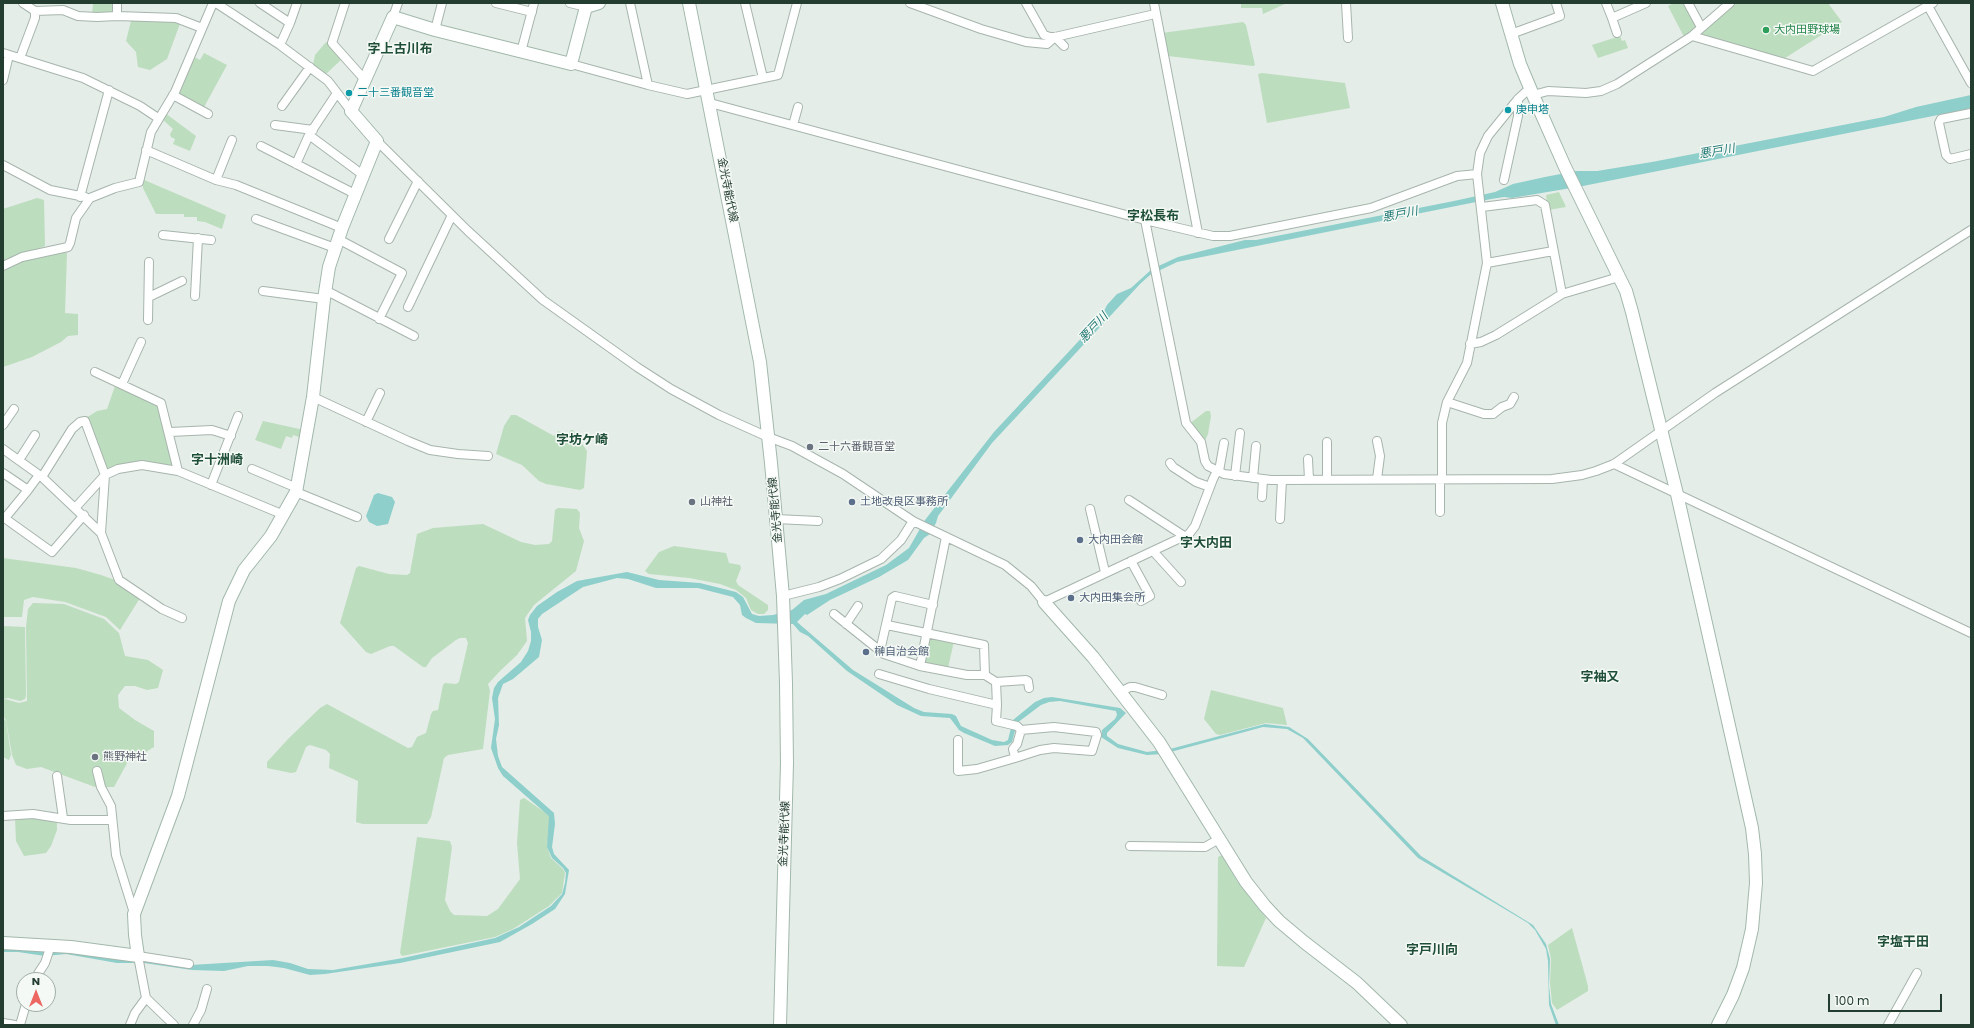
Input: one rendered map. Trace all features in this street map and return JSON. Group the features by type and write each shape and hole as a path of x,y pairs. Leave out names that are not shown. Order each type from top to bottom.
{"street":[{"path":"23,3 35,11 63,10 78,16 176,18 202,28"},
{"path":"117,3 117,16"},
{"path":"3,165 50,190 90,198 115,188 139,182 151,132 173,95 214,3 280,45 328,81 350,112 377,141 452,215 543,300 617,353 671,389 719,415 792,446 842,474 914,521 1011,569 1031,586 1093,657 1159,742 1246,882 1279,921 1357,983 1401,1025"},
{"path":"260,3 290,23"},
{"path":"280,45 297,3"},
{"path":"345,3 332,42 366,80"},
{"path":"350,112 366,80 398,3"},
{"path":"435,30 442,3"},
{"path":"496,3 532,12"},
{"path":"521,52 534,3"},
{"path":"570,3 586,5 599,3"},
{"path":"630,3 648,85"},
{"name":"金光寺能代線","path":"689,3 760,362 776,519 783,601 787,763 780,1025"},
{"path":"745,3 763,78"},
{"path":"393,17 435,30 687,94 778,75 797,3"},
{"path":"910,3 981,29 1026,42 1047,44 1055,37"},
{"path":"1026,3 1044,35 1055,37 1155,14"},
{"path":"1154,3 1198,233"},
{"path":"1346,3 1348,38"},
{"path":"1502,3 1520,64 1564,167 1619,277 1632,312 1677,494 1752,828 1755,854 1755,908 1743,968 1733,995 1718,1025"},
{"path":"1511,34 1560,16 1556,3"},
{"path":"1606,3 1617,33"},
{"path":"1612,18 1646,3"},
{"path":"1688,3 1701,27"},
{"path":"1440,512 1442,424 1448,402 1467,363 1487,263 1480,186 1477,174 1480,153 1488,136 1518,99 1532,91 1586,93 1601,91 1617,84 1692,36 1730,3"},
{"path":"1692,36 1813,71 1930,4 1969,74 1971,83"},
{"path":"571,64 586,5"},
{"path":"20,58 35,18 35,11"},
{"path":"1055,37 1064,46"},
{"path":"3,80 6,54 62,70 109,90 140,106 158,118"},
{"path":"282,106 310,67"},
{"path":"80,196 109,90"},
{"path":"296,164 311,133 337,93"},
{"path":"173,95 208,114"},
{"path":"1504,180 1518,116 1518,99"},
{"path":"710,103 1145,220 1213,236 1230,236 1372,208 1458,176 1477,174"},
{"path":"793,125 798,107"},
{"path":"1971,112 1941,119 1939,123 1946,155 1950,159 1971,154"},
{"path":"275,124 311,133 363,175"},
{"path":"216,180 232,140"},
{"path":"134,914 178,796 229,601 244,570 271,536 297,490 314,397 324,294 329,267 338,238 377,141"},
{"path":"262,146 355,194"},
{"path":"146,150 216,180 236,185 402,273 379,319"},
{"path":"389,239 418,181"},
{"path":"3,266 22,257 68,247 76,218 90,198"},
{"path":"1482,207 1537,200 1545,205 1562,294"},
{"path":"408,307 452,215"},
{"path":"256,219 338,238"},
{"path":"1145,220 1186,424 1201,442 1208,466 1220,472 1235,476 1282,480 1552,480 1582,475 1614,464 1715,393 1971,230"},
{"path":"163,235 211,240"},
{"path":"195,296 198,238"},
{"path":"1487,263 1553,251"},
{"path":"148,320 149,262"},
{"path":"1470,344 1481,342 1496,335 1562,294 1619,277"},
{"path":"149,297 182,281"},
{"path":"263,290 324,294 414,336"},
{"path":"122,384 141,342"},
{"path":"95,372 162,403 178,471"},
{"path":"366,422 380,393"},
{"path":"314,397 430,450 488,456"},
{"path":"1448,402 1484,414 1493,414 1502,407 1510,404 1514,397"},
{"path":"3,425 14,408"},
{"path":"211,485 238,416"},
{"path":"84,515 52,552 4,517 41,476 72,429 80,422 85,421 105,475 101,533"},
{"path":"170,432 212,430 231,436"},
{"path":"1235,476 1240,433"},
{"path":"19,460 35,435"},
{"path":"1377,441 1380,456 1377,479"},
{"path":"1327,442 1327,480"},
{"path":"1220,472 1224,443"},
{"path":"1253,478 1256,446"},
{"path":"3,449 41,476 76,507 101,533 119,580 162,609 182,618"},
{"path":"1308,459 1309,480"},
{"path":"1170,463 1173,467 1196,482 1210,487"},
{"path":"76,507 105,475 118,469 142,464 178,471 284,515"},
{"path":"1614,464 1971,633"},
{"path":"252,469 357,517"},
{"path":"1044,602 1105,572 1189,534 1195,526 1216,473 1220,472"},
{"path":"3,473 28,490"},
{"path":"1262,498 1263,479"},
{"path":"1280,519 1282,480"},
{"path":"1129,500 1184,536"},
{"path":"1090,509 1105,572"},
{"path":"776,519 818,520"},
{"path":"783,601 826,585 881,559 901,540 914,521"},
{"path":"920,666 928,634 946,537"},
{"path":"1153,551 1181,582"},
{"path":"1131,561 1150,596 1141,601"},
{"path":"880,651 892,598 895,596 933,605"},
{"path":"846,624 858,606"},
{"path":"834,614 880,651 920,666 967,675 985,675 996,682 1026,680 1028,681 1029,688"},
{"path":"887,625 984,645 985,675"},
{"path":"879,674 929,689 997,704"},
{"path":"958,740 958,771 977,769 1040,750 1054,748 1092,751 1097,735 1096,732 1054,727 1016,727 996,721 996,682"},
{"path":"1120,692 1130,687 1136,687 1162,694"},
{"path":"1015,758 1013,749 1018,744 1016,727"},
{"path":"96,771 101,787 111,806 116,855 134,914 135,935 146,998 174,1025"},
{"path":"58,776 62,818"},
{"path":"3,816 33,814 71,820 112,820"},
{"path":"1130,846 1205,847 1219,839"},
{"path":"3,943 49,951 189,964"},
{"path":"38,972 49,951"},
{"path":"1888,1025 1917,973"},
{"path":"193,1025 201,1010 207,989"},
{"path":"130,1025 135,1013 146,998"},
{"path":"20,1025 24,1012"},
{"path":"3,1023 15,1025"}],"green space":[{"path":"93,3 113,3 114,13 92,15"},
{"path":"1241,3 1287,3 1263,14 1262,8 1241,8"},
{"path":"1674,3 1684,3 1695,21 1695,29 1685,35 1683,35 1668,6"},
{"name":"大内田野球場","path":"1736,3 1828,3 1842,22 1785,58 1697,35"},
{"path":"135,19 181,21 167,59 150,70 138,67 136,52 126,41 131,21"},
{"path":"1243,22 1246,25 1255,65 1253,66 1168,56 1162,33"},
{"path":"1620,36 1622,41 1625,40 1628,48 1598,58 1592,45"},
{"path":"326,42 342,59 326,74 313,65 315,55"},
{"path":"204,53 227,65 203,109 178,94 192,56 200,60"},
{"path":"1262,73 1345,83 1350,108 1267,123 1258,74"},
{"path":"165,113 196,136 190,151 173,144 175,139 171,137 170,134 173,129 162,119"},
{"path":"142,179 226,215 222,229 205,222 197,221 197,217 184,217 184,214 156,214 143,188"},
{"path":"1559,192 1566,207 1548,210 1546,195"},
{"path":"37,198 44,200 45,246 3,263 3,209"},
{"path":"62,250 67,253 65,313 78,314 78,335 68,336 61,342 32,357 3,367 3,268 16,262"},
{"path":"118,384 158,404 175,466 129,464 106,469 86,418 97,411 107,409 115,386"},
{"path":"1206,411 1210,411 1211,416 1208,434 1205,441 1189,424"},
{"path":"511,415 516,415 554,436 558,431 568,435 571,430 573,430 587,451 584,488 580,490 546,484 539,481 522,465 496,454 504,426"},
{"path":"263,421 304,430 302,438 293,435 292,438 286,436 281,449 255,440"},
{"path":"558,508 577,509 580,513 579,528 584,541 576,571 534,605 525,618 527,641 517,655 488,684 490,691 483,749 448,755 444,758 431,817 427,824 363,824 356,822 358,781 329,768 330,754 326,750 310,745 306,747 296,772 291,773 267,768 267,762 288,739 320,708 327,704 408,748 412,747 417,737 426,733 433,711 438,710 443,685 445,683 456,684 459,682 468,643 466,638 456,640 432,658 426,667 423,667 394,646 390,646 371,654 366,652 340,623 356,568 359,566 389,574 407,575 410,573 417,534 433,528 483,524 521,542 535,545 549,544 552,541 555,510"},
{"path":"674,546 726,553 729,563 740,565 741,568 736,581 738,585 768,605 768,610 764,614 758,614 751,610 746,598 736,590 720,584 689,578 649,574 645,571 659,552"},
{"path":"3,558 76,568 101,575 115,580 140,598 120,630 106,617 65,602 33,597 24,600 22,617 3,617"},
{"path":"33,603 64,604 104,619 119,633 125,656 148,660 163,670 158,688 147,690 135,686 125,686 118,695 119,708 135,720 154,731 154,747 144,753 131,756 114,787 95,787 41,767 27,769 16,765 12,755 6,720 3,716 3,702 5,699 19,703 27,701 26,627 28,609"},
{"path":"3,626 25,627 26,696 25,699 20,701 8,698 3,699"},
{"path":"931,636 954,641 948,668 927,665 924,659 929,638"},
{"path":"1211,690 1283,708 1287,725 1266,723 1220,735 1216,734 1204,719"},
{"path":"3,718 6,721 11,755 9,760 3,757"},
{"path":"524,798 549,815 550,824 547,847 551,858 563,869 565,873 562,893 549,906 513,929 495,937 402,956 400,953 417,837 450,841 452,847 445,900 450,911 454,915 487,916 498,909 520,879 517,843 520,800"},
{"path":"15,818 55,819 57,822 57,830 51,846 46,853 24,856 16,841"},
{"path":"1222,855 1237,881 1266,918 1244,967 1217,966 1218,857"},
{"path":"1572,928 1588,986 1588,991 1557,1010 1552,1003 1550,983 1551,959 1548,945"}],"water":[{"name":"悪戸川","path":"1971,95 1971,108 1953,112 1583,186 1512,198 1504,197 1491,199 1177,262 1150,275 1140,284 992,443 938,516 930,534 924,538 908,560 879,577 830,600 807,615 805,614 797,622 853,670 914,708 924,712 952,714 956,716 961,726 992,740 1004,742 1008,740 1013,720 1035,702 1044,698 1052,697 1120,708 1126,713 1107,733 1107,736 1118,744 1147,752 1170,749 1265,724 1289,727 1308,739 1421,856 1533,925 1546,944 1550,959 1549,986 1551,1004 1559,1025 1556,1025 1549,1005 1548,961 1546,949 1535,930 1528,923 1418,858 1303,738 1287,729 1263,727 1163,754 1147,755 1118,748 1101,737 1102,730 1115,719 1117,715 1116,711 1060,701 1049,702 1041,705 1017,723 1012,742 1008,745 995,746 959,730 950,718 921,716 897,705 847,671 808,636 800,632 793,624 756,623 742,615 740,605 733,597 698,588 656,588 628,579 617,578 583,587 542,614 538,619 538,627 542,640 539,657 513,679 503,684 498,698 499,725 496,739 498,756 502,767 554,813 555,824 552,847 554,854 569,870 565,894 555,909 532,924 500,942 400,963 310,975 284,968 268,966 248,966 224,971 192,970 144,963 117,963 66,954 45,956 18,952 3,952 3,948 22,948 191,965 273,960 290,963 308,969 333,970 403,958 495,938 519,927 551,906 562,894 565,883 566,873 563,868 552,858 547,847 549,816 503,776 498,768 491,748 495,719 492,698 494,688 498,682 521,662 528,651 531,641 531,632 528,620 530,615 537,606 557,592 577,581 627,572 659,580 700,583 736,592 743,597 752,614 759,616 773,615 792,610 804,600 826,594 886,565 909,548 925,520 994,432 1101,317 1107,305 1117,294 1131,288 1152,269 1178,257 1245,240 1256,240 1454,201 1495,192 1513,184 1545,177 1576,171 1597,171 1652,162 1884,117 1916,107"},
{"path":"378,493 392,497 395,502 388,524 377,526 369,522 366,516 374,495"}],"place":[{"name":"大内田野球場","path":"1766,30"},
{"name":"二十三番観音堂","path":"349,93"},
{"name":"庚申塔","path":"1508,110"},
{"name":"二十六番観音堂","path":"810,447"},
{"name":"山神社","path":"692,502"},
{"name":"土地改良区事務所","path":"852,502"},
{"name":"大内田会館","path":"1080,540"},
{"name":"大内田集会所","path":"1071,598"},
{"name":"榊自治会館","path":"866,652"},
{"name":"熊野神社","path":"95,757"}],"district":[{"name":"字上古川布","path":"400,50"},
{"name":"字松長布","path":"1153,217"},
{"name":"字坊ケ崎","path":"582,441"},
{"name":"字十洲崎","path":"217,461"},
{"name":"字大内田","path":"1206,544"},
{"name":"字袖又","path":"1600,678"},
{"name":"字塩干田","path":"1903,943"},
{"name":"字戸川向","path":"1432,951"}]}
